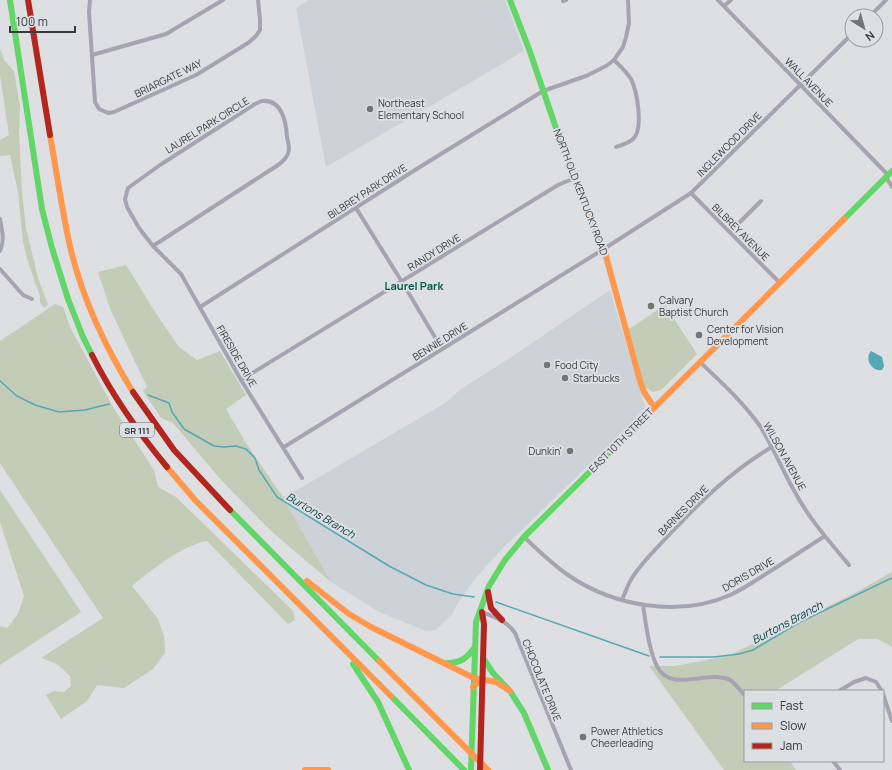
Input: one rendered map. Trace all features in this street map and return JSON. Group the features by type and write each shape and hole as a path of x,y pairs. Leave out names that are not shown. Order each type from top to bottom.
{"main road":[{"name":"SR 111","path":"10,0 42,208 54,255 73,311 98,367 124,411 145,442 195,500 464,770"},
{"name":"SR 111","path":"28,0 68,238 83,290 103,336 141,405 174,450 214,494 488,770"},
{"name":"NORTH OLD KENTUCKY ROAD","path":"510,0 575,178 604,249 640,382 644,392 654,407"},
{"name":"EAST 10TH STREET","path":"471,769 476,622 482,612 489,586 499,567 524,537 889,175"},
{"path":"271,551 349,614 371,627 474,678 496,682 510,691"},
{"path":"489,586 488,593 491,608 502,620"},
{"path":"299,604 344,654 368,686 379,703 409,770"},
{"path":"480,770 484,624 482,612"},
{"path":"445,663 455,664 464,660 475,647"},
{"path":"483,658 493,673 510,691 524,713 548,770"},
{"path":"473,687 482,679"},
{"path":"305,770 328,770"}],"street":[{"name":"BRIARGATE WAY","path":"90,0 89,12 96,107 102,112 108,113 114,112 196,75 248,43 260,30 258,0"},
{"path":"92,55 166,34 223,0"},
{"path":"616,147 632,140 636,135 638,122 637,93 631,79 624,69 614,60 626,37 629,23 628,0"},
{"name":"WALL AVENUE","path":"718,0 889,175 892,187"},
{"path":"724,6 731,0"},
{"path":"878,8 886,0"},
{"name":"INGLEWOOD DRIVE","path":"604,249 690,193 844,42"},
{"name":"BILBREY PARK DRIVE","path":"200,306 543,91 591,74 614,60"},
{"name":"LAUREL PARK CIRCLE","path":"267,100 273,102 278,107 286,126 289,150 286,158 269,172 153,246 139,228 127,207 125,199 128,188 160,165 255,104 267,100"},
{"name":"RANDY DRIVE","path":"241,380 558,185 575,178"},
{"name":"BILBREY AVENUE","path":"690,193 780,283"},
{"path":"730,232 761,201"},
{"path":"356,208 442,350"},
{"path":"0,219 3,235 3,242 0,251"},
{"name":"FIRESIDE DRIVE","path":"153,246 181,274 241,380 302,478"},
{"name":"BENNIE DRIVE","path":"284,447 604,249"},
{"path":"0,269 22,295 32,299"},
{"name":"WILSON AVENUE","path":"700,362 737,398 751,415 772,447 796,494 809,515 849,565"},
{"name":"BARNES DRIVE","path":"622,600 631,579 638,569 686,518 736,470 772,447"},
{"name":"DORIS DRIVE","path":"524,537 567,575 591,588 622,600 643,605 674,607 708,603 730,596 825,536"},
{"path":"643,605 652,653 659,670 666,676 681,680 712,676 723,678 732,681 744,694"},
{"name":"CHOCOLATE DRIVE","path":"482,612 510,625 515,633 571,770"},
{"path":"841,690 854,682 866,678 876,682 881,690"},
{"path":"884,697 892,721"},
{"path":"834,762 840,770"}],"shaded area":[{"name":"Northeast Elementary School","path":"308,0 505,0 524,51 326,167 296,8"},
{"path":"610,290 645,407 624,431 503,548 474,580 452,614 436,630 426,631 379,612 331,582 282,496 287,496 445,403 461,389 513,356"}],"green space":[{"path":"0,49 4,60 14,71 20,107 19,134 22,193 26,228 38,278 48,305 44,308 40,302 40,296 23,242 18,192 10,155 0,156 0,140 9,135 0,75"},
{"path":"126,265 179,347 197,360 220,351 246,395 226,409 246,443 282,496 331,582 270,530 222,481 173,423 161,418 143,391 147,387 111,311 98,272"},
{"path":"55,304 63,307 70,327 113,407 154,470 158,487 176,497 293,611 295,620 288,624 207,541 188,547 168,559 132,586 158,619 164,636 165,653 153,669 124,688 97,685 87,701 61,719 46,695 54,691 64,692 71,686 70,676 57,664 41,658 103,618 0,463 0,341"},
{"path":"665,305 697,354 661,390 653,392 645,387 643,382 629,329"},
{"path":"0,490 81,612 0,665 0,626 7,628 18,614 24,596 0,522"},
{"path":"892,572 892,647 878,639 858,639 777,690 744,690 744,762 791,762 796,770 724,770 649,666 675,666 728,656 855,593"}],"water":[{"path":"871,351 882,357 884,366 882,370 875,369 870,364 868,358"}],"waterway":[{"name":"Burtons Branch","path":"0,381 17,396 35,405 59,412 85,410 109,404"},
{"name":"Burtons Branch","path":"148,395 169,403 172,412 184,429 214,446 236,446 246,449 255,458 259,470 277,497 389,566 426,585 453,594 474,597"},
{"name":"Burtons Branch","path":"660,657 714,657 739,654 753,650 800,622 892,578"},
{"name":"Burtons Branch","path":"496,602 649,656"}],"traffic: fast":[{"path":"10,0 42,209 52,248 68,299 92,355"},
{"path":"510,0 529,49 559,137 589,213"},
{"path":"844,219 892,171"},
{"path":"471,770 476,622 489,586 505,560 524,537 637,425"},
{"path":"230,510 379,661"},
{"path":"447,663 460,661 475,647"},
{"path":"483,658 493,673 510,691 524,713 548,770"},
{"path":"353,664 378,702 409,770"},
{"path":"391,696 464,770"}],"traffic: slow":[{"path":"50,135 68,237 79,277 103,337 133,392"},
{"path":"589,213 604,249 640,381 644,392 654,407"},
{"path":"637,425 844,219"},
{"path":"167,467 195,500 391,696"},
{"path":"307,581 349,614 371,627 474,678 496,682 510,691"},
{"path":"379,661 488,770"},
{"path":"473,687 482,679"},
{"path":"305,770 328,770"}],"traffic: jam":[{"path":"28,0 50,135"},
{"path":"92,355 126,413 167,467"},
{"path":"133,392 174,450 230,510"},
{"path":"488,592 491,608 502,620"},
{"path":"480,770 484,624 482,612"}],"place":[{"name":"Northeast Elementary School","path":"370,109"},
{"name":"Calvary Baptist Church","path":"651,306"},
{"name":"Center for Vision Development","path":"699,335"},
{"name":"Food City","path":"547,365"},
{"name":"Starbucks","path":"565,378"},
{"name":"Dunkin'","path":"570,451"},
{"name":"Power Athletics Cheerleading","path":"583,737"}],"district":[{"name":"Laurel Park","path":"414,285"}]}
